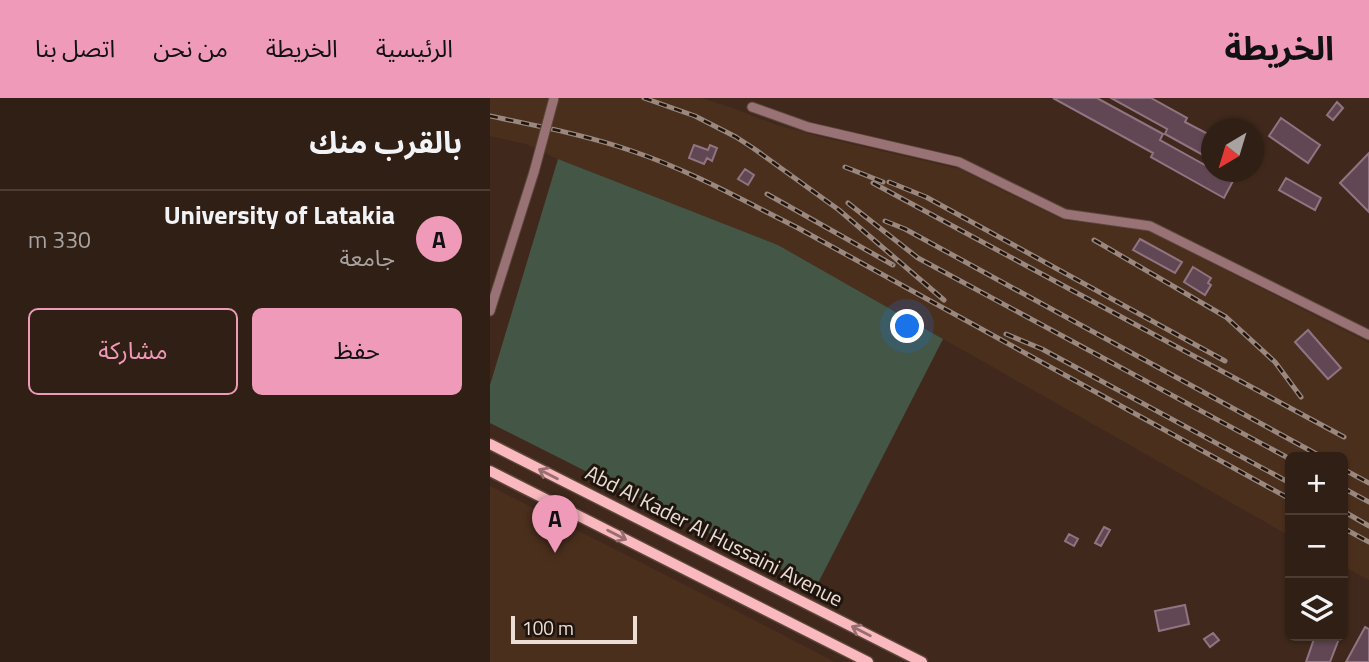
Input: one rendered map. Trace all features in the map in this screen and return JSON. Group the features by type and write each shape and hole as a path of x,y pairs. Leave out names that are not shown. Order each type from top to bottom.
{"main road":[{"name":"Abd Al Kader Al Hussaini Avenue","path":"490,444 922,662"},
{"name":"Abd Al Kader Al Hussaini Avenue","path":"490,471 868,662"}],"street":[{"path":"490,311 534,172 554,98"},
{"path":"752,107 808,127 959,162 1065,214 1150,226 1369,335"}],"shaded area":[{"path":"490,98 701,98 774,124 959,169 1063,220 1146,230 1369,343 1369,580 1348,569 1348,452 1285,452 1285,533 778,245 526,144 490,136"},
{"path":"490,486 752,619 835,662 490,662"}],"green space":[{"path":"558,159 778,245 943,339 816,587 490,423 490,385"}],"building":[{"path":"1053,98 1097,98 1163,134 1160,140 1201,163 1201,182 1232,182 1224,198 1151,157 1153,153"},
{"path":"1111,98 1151,98 1187,118 1185,122 1201,130 1201,154 1165,134 1167,129"},
{"path":"1337,102 1343,108 1333,120 1327,115"},
{"path":"1281,118 1320,145 1308,163 1269,136"},
{"path":"694,145 708,150 710,145 717,148 712,161 707,158 704,164 689,158"},
{"path":"1369,153 1369,212 1340,183"},
{"path":"745,169 754,175 748,185 738,179"},
{"path":"1286,178 1321,198 1315,210 1279,190"},
{"path":"1140,239 1182,262 1175,273 1133,250"},
{"path":"1193,267 1211,278 1208,283 1211,285 1205,295 1184,282"},
{"path":"1308,330 1341,368 1328,379 1295,342"},
{"path":"1104,527 1110,530 1101,546 1095,543"},
{"path":"1069,534 1078,539 1074,546 1065,541"},
{"path":"1185,605 1189,624 1159,631 1155,611"},
{"path":"1365,627 1369,629 1369,662 1346,662"},
{"path":"1213,633 1219,640 1210,647 1204,639"},
{"path":"1313,641 1338,641 1330,662 1306,662"}],"railway":[{"path":"644,98 695,116 753,148 839,210 944,300"},
{"path":"490,116 615,145 716,186 798,228 1285,496"},
{"path":"845,167 883,182"},
{"path":"889,182 926,197 1225,361"},
{"path":"873,183 1344,437"},
{"path":"767,194 893,265"},
{"path":"848,203 918,258 1285,456"},
{"path":"885,221 905,229 1313,452"},
{"path":"1094,240 1226,317 1275,362 1301,397"},
{"path":"1006,334 1042,349 1285,480"},
{"path":"1348,472 1369,483"},
{"path":"1348,491 1369,502"},
{"path":"1348,514 1369,526"},
{"path":"1348,531 1369,542"}],"place":[{"name":"University of Latakia","path":"555,553"}]}
